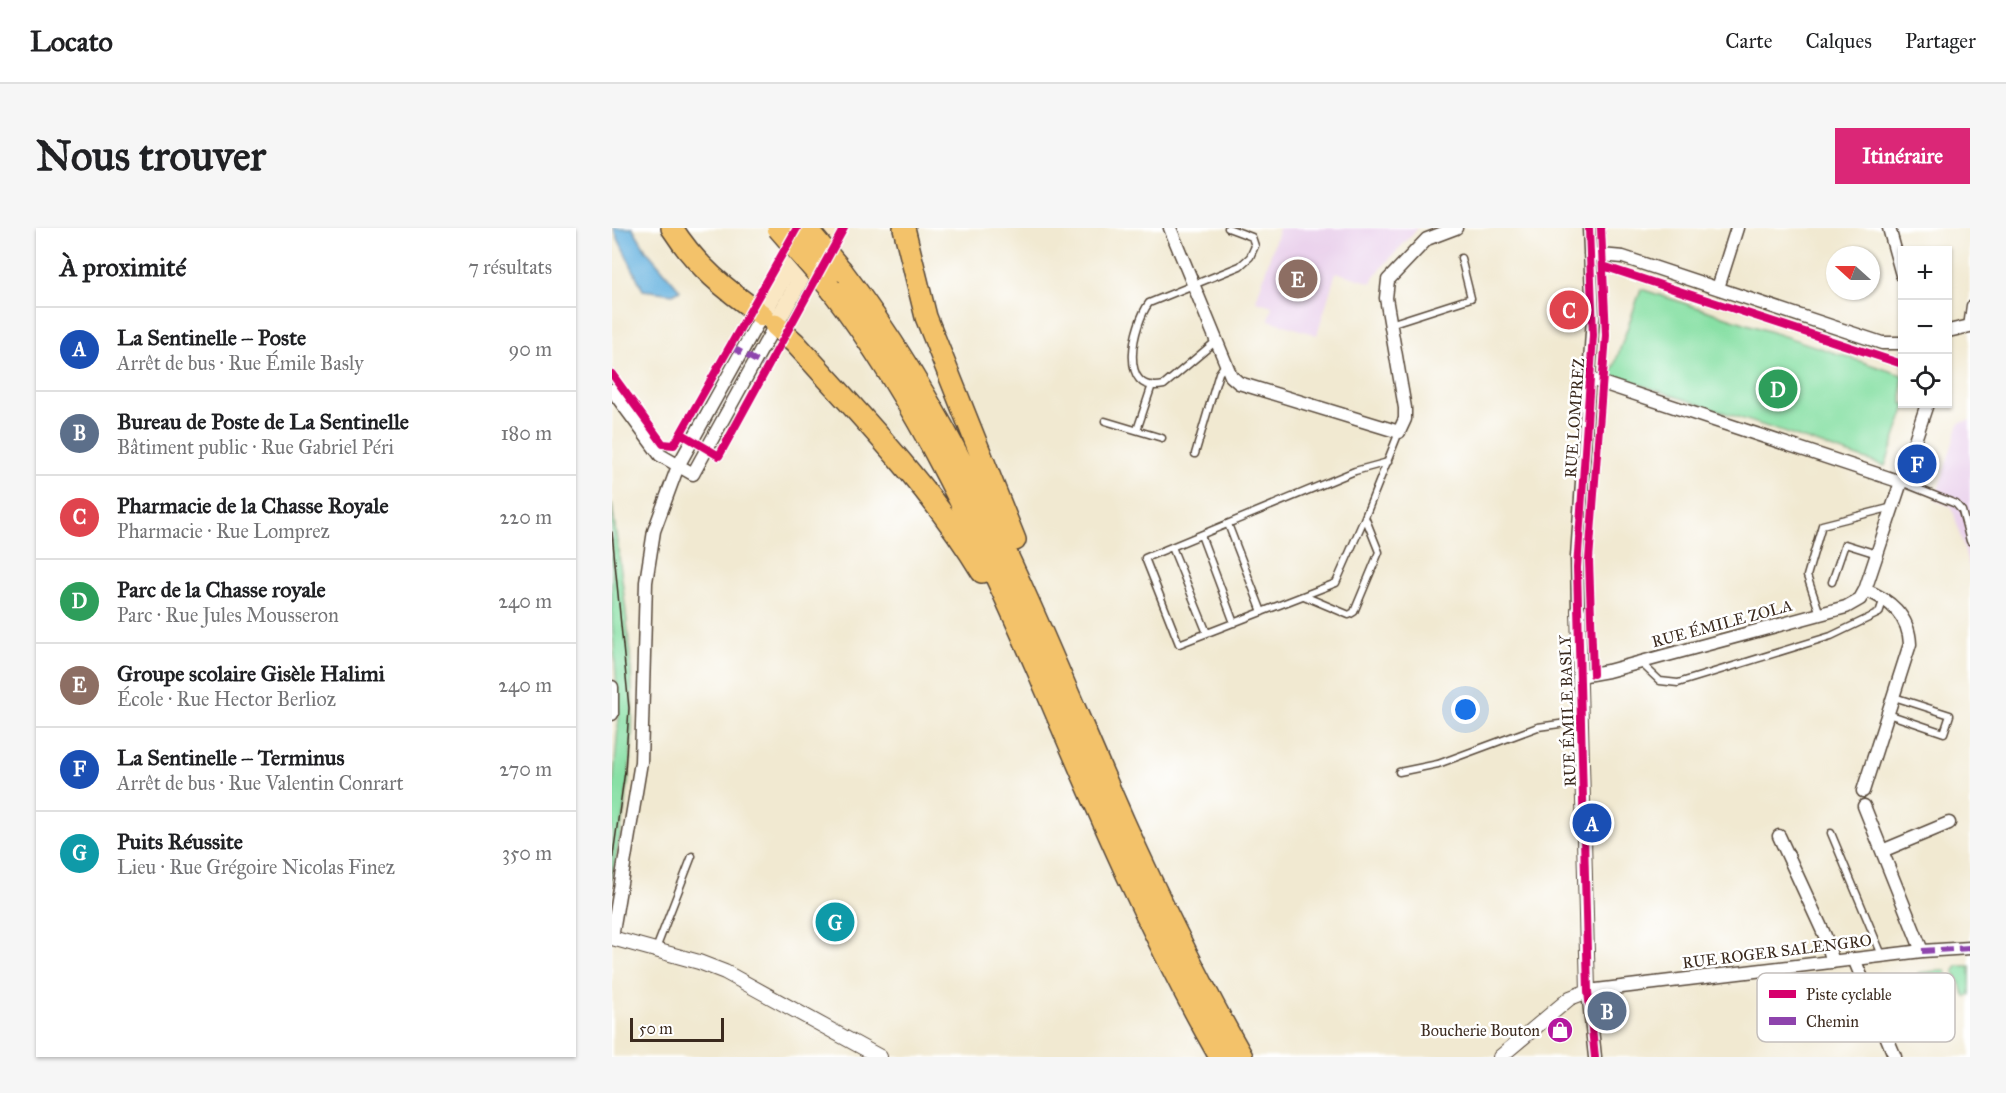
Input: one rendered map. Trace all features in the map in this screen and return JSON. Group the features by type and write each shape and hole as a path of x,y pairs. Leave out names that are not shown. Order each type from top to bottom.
{"highway":[{"path":"672,228 709,276 768,320 803,352 933,500 1018,625"},
{"path":"778,228 836,280 891,341 946,430 1003,546 1143,864 1185,951 1242,1057"},
{"path":"806,228 928,440 975,531 1139,900 1220,1057"},
{"path":"904,228 926,317 1045,615 1060,674"}],"main road":[{"path":"768,320 810,228"},
{"path":"768,320 829,228"}],"street":[{"path":"1170,228 1224,366 1231,376 1239,383 1399,432 1405,419 1405,408 1385,292 1388,280 1426,239 1456,228"},
{"name":"RUE LOMPREZ","path":"1578,610 1577,557 1593,317 1589,228"},
{"path":"1718,288 1737,228"},
{"path":"1889,228 1898,261"},
{"path":"1590,254 1618,255 1882,343 1898,343"},
{"path":"768,320 678,466 658,519 649,556 641,762 612,938 725,972 880,1057"},
{"path":"612,390 660,455 693,474 768,320"},
{"path":"1952,331 1968,327"},
{"path":"1590,379 1901,482"},
{"path":"1863,791 1894,697 1910,639 1896,607 1884,598 1865,590 1926,408"},
{"name":"RUE ÉMILE ZOLA","path":"1580,676 1852,605 1860,599 1865,590"},
{"name":"RUE ÉMILE BASLY","path":"1578,610 1588,991"},
{"path":"612,687 612,714"},
{"path":"1864,806 1923,951"},
{"path":"1882,851 1950,823"},
{"path":"1779,836 1825,936 1833,962"},
{"name":"RUE ROGER SALENGRO","path":"1588,991 1881,955 1970,948"},
{"path":"1854,959 1860,973"},
{"path":"1500,1057 1570,998 1588,991 1595,1057"},
{"path":"1889,1042 1895,1057"}],"lane":[{"path":"1215,342 1168,382 1152,385 1137,376 1132,360 1134,343 1146,307 1153,300 1240,266 1252,254 1255,242 1252,237 1228,228"},
{"path":"1390,324 1471,298 1461,258"},
{"path":"1968,327 1970,305"},
{"path":"1195,454 1219,373 1224,366"},
{"path":"1137,430 1152,385"},
{"path":"1105,421 1162,438"},
{"path":"1388,462 1355,471 1145,558 1179,644 1336,583 1388,462 1399,432"},
{"path":"1901,482 1956,504 1962,511 1970,541"},
{"path":"1820,614 1807,576 1822,525 1893,507"},
{"path":"1304,596 1349,615 1354,612 1379,552 1365,517"},
{"path":"1228,524 1262,612"},
{"path":"1201,535 1234,623"},
{"path":"1832,582 1845,544 1877,554"},
{"path":"1172,547 1207,633"},
{"path":"1640,662 1660,681 1678,683 1831,636 1879,613 1884,598"},
{"path":"1888,714 1944,733 1950,716 1894,697"},
{"path":"1399,772 1438,764 1538,727 1582,721"},
{"path":"1831,832 1881,955"},
{"path":"655,950 692,856"}],"shaded area":[{"path":"1279,228 1418,228 1375,275 1372,283 1336,272 1317,335 1269,320 1272,306 1256,301"},
{"path":"1970,420 1970,570 1952,507 1935,500 1959,423"}],"green space":[{"path":"1641,289 1898,374 1898,408 1906,408 1885,466 1611,375"},
{"path":"612,504 627,620 632,679 632,737 629,774 612,882 612,798 619,716 612,620"},
{"path":"1957,966 1970,966 1970,995 1966,997 1954,971"},
{"path":"1945,970 1946,973 1918,973"}],"water":[{"path":"613,228 633,228 646,250 680,290 673,294 643,290"}],"tram line":[{"path":"612,532 629,708 625,771 612,862"}],"marked path":[{"path":"731,347 768,367"},
{"path":"1922,951 1970,948"}],"cycle path":[{"path":"612,374 663,444 674,445 797,228"},
{"path":"682,434 719,456 844,228"},
{"path":"1589,228 1593,335 1577,568 1588,991 1595,1057"},
{"path":"1593,674 1589,560 1606,335 1601,228"},
{"path":"1603,266 1898,363"}],"place":[{"name":"Groupe scolaire Gisèle Halimi","path":"1298,279"},
{"name":"Pharmacie de la Chasse Royale","path":"1569,310"},
{"name":"Parc de la Chasse royale","path":"1778,389"},
{"name":"La Sentinelle – Terminus","path":"1917,464"},
{"name":"La Sentinelle – Poste","path":"1592,823"},
{"name":"Puits Réussite","path":"835,922"},
{"name":"Bureau de Poste de La Sentinelle","path":"1607,1011"},
{"name":"Boucherie Bouton","path":"1560,1030"}]}
